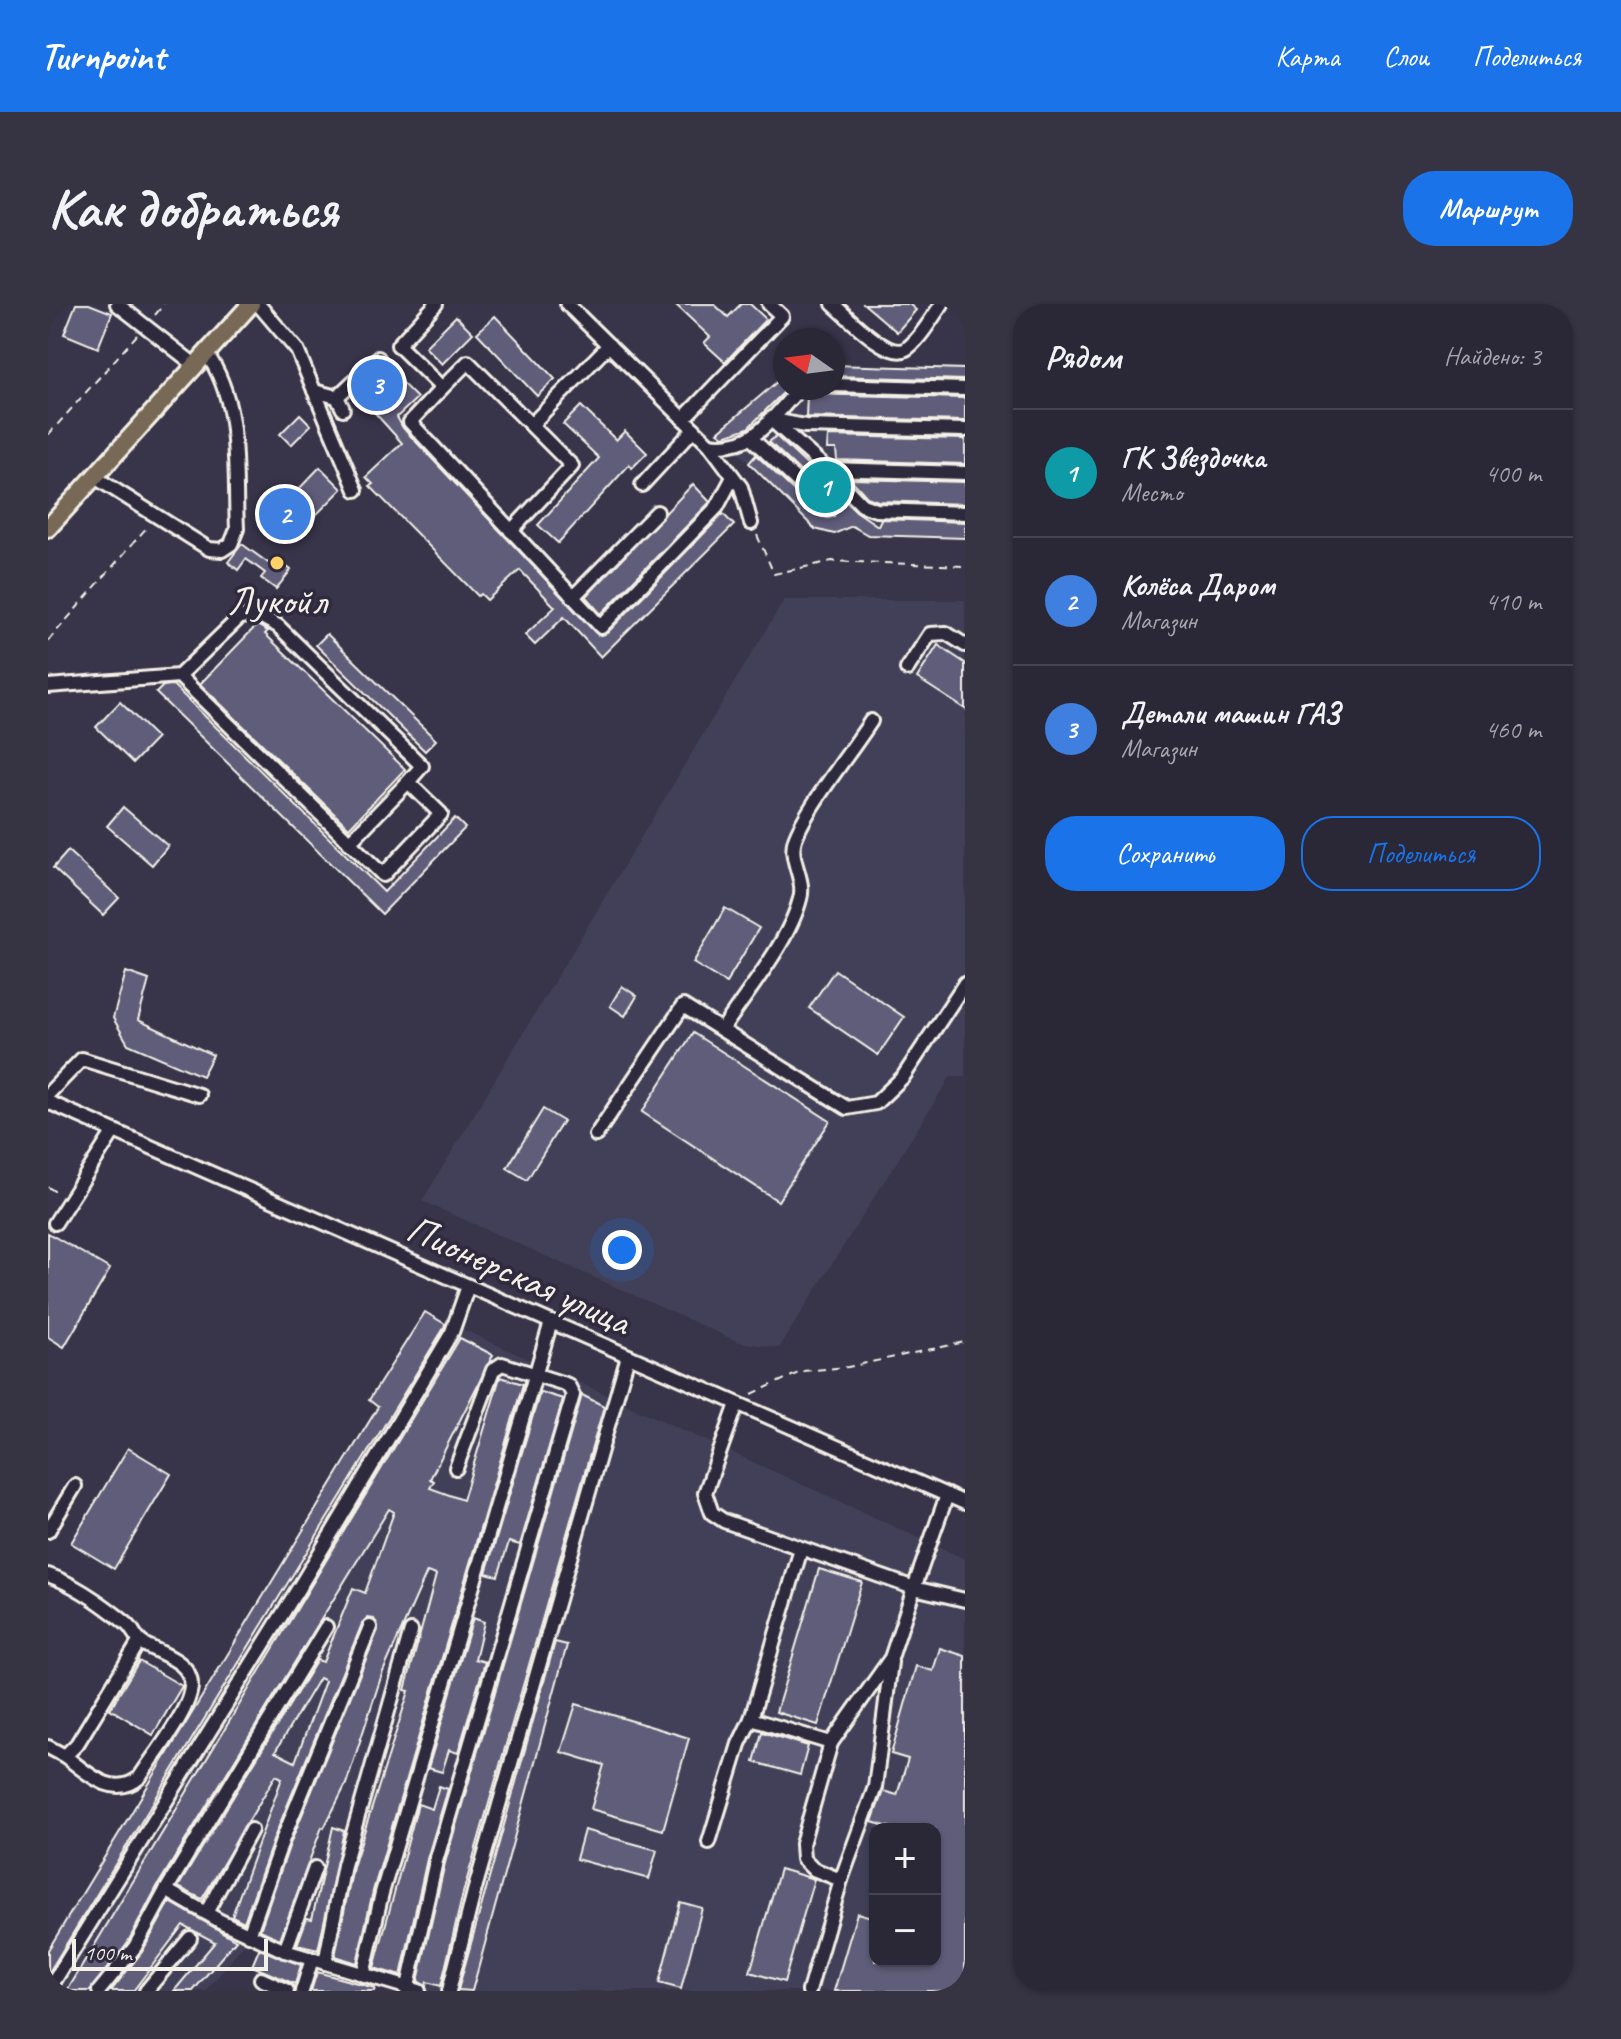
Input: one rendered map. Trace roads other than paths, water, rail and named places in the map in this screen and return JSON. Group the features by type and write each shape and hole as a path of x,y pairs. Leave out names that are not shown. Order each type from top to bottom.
{"main road":[{"path":"48,528 251,304"}],"street":[{"path":"93,476 209,549 222,550 231,544 237,529 230,404 220,372 145,327 117,304"},
{"path":"258,304 297,350 356,490"},
{"path":"436,304 398,345 442,388"},
{"path":"567,304 709,444 741,487 751,523"},
{"path":"683,419 782,316 769,304"},
{"path":"833,304 883,347 895,351 908,348 939,305"},
{"path":"531,425 609,345"},
{"path":"314,391 340,403 378,358"},
{"path":"511,531 572,466 468,362 410,422 511,531 601,627 717,507 733,477"},
{"path":"845,385 965,389"},
{"path":"709,444 730,447 752,439 788,400"},
{"path":"770,419 805,426 965,430"},
{"path":"770,419 862,505 876,510 965,513"},
{"path":"642,485 694,429"},
{"path":"752,439 828,510"},
{"path":"827,469 965,473"},
{"path":"573,597 657,512"},
{"path":"48,686 179,676 240,617 258,615 278,626 422,766 349,843"},
{"path":"907,669 930,634 946,633 965,645"},
{"path":"179,676 383,875 441,814 408,782"},
{"path":"722,1030 777,946 800,902 802,891 792,853 799,829 871,721"},
{"path":"596,1135 683,1006 847,1108 876,1103 903,1077 965,983"},
{"path":"48,1094 82,1059 199,1095"},
{"name":"Пионерская улица","path":"48,1102 965,1503"},
{"path":"55,1223 114,1131"},
{"path":"48,1991 303,1581 452,1332 468,1286"},
{"path":"363,1975 382,1893 551,1322"},
{"path":"449,1991 474,1892 628,1356"},
{"path":"166,1890 285,1951 411,1990 436,1861 573,1395 568,1385 537,1372 502,1364 493,1370 456,1468"},
{"path":"737,1404 707,1480 706,1504 724,1521 914,1588 965,1600"},
{"path":"48,1531 75,1486"},
{"path":"809,1991 841,1880 875,1787 891,1658 947,1495"},
{"path":"709,1842 739,1744 751,1719 801,1549"},
{"path":"48,1575 78,1589 128,1625 139,1642 175,1660 190,1678 191,1690 140,1777 130,1786 118,1788 104,1783 48,1747"},
{"path":"99,1991 135,1947 166,1890 326,1627"},
{"path":"249,1935 282,1841 370,1627"},
{"path":"302,1991 318,1961 411,1631"},
{"path":"65,1756 84,1735 139,1642"},
{"path":"841,1880 813,1869 803,1859 802,1844 831,1743 891,1658"},
{"path":"751,1719 831,1743"},
{"path":"206,1913 251,1830"},
{"path":"285,1951 315,1868"},
{"path":"146,1991 190,1938"},
{"path":"261,1979 287,1991"}],"place":[{"name":"Детали машин ГАЗ","path":"377,385"},
{"name":"ГК Звездочка","path":"825,487"},
{"name":"Колёса Даром","path":"285,514"},
{"name":"Лукойл","path":"277,563"}]}
